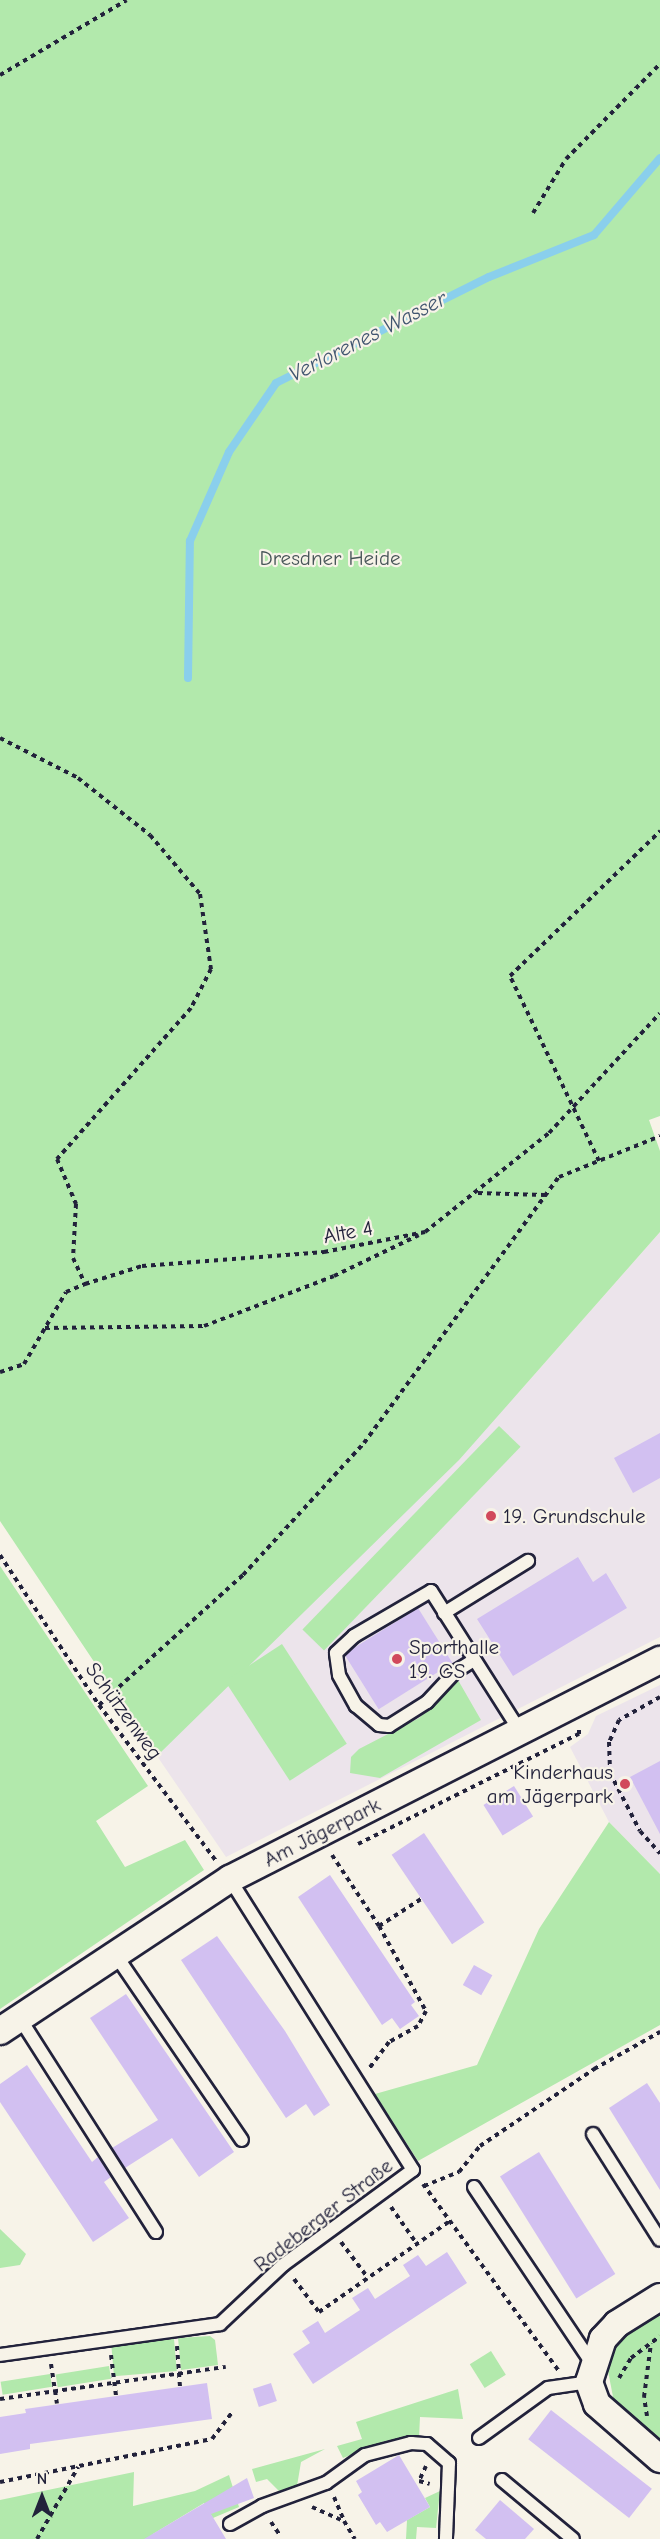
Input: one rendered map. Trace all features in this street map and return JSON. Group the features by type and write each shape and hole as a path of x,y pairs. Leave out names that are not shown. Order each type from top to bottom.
{"street":[{"name":"Am Jägerpark","path":"9,2024 230,1880 660,1660"},
{"path":"660,2297 617,2324 603,2340 583,2377 597,2404 660,2459"}],"lane":[{"path":"444,1612 528,1561"},
{"path":"474,1660 455,1672 428,1702 389,1726 379,1725 356,1706 339,1675 339,1648 431,1591 520,1731"},
{"name":"Radeberger Straße","path":"0,2355 220,2324 284,2265 413,2170 230,1880"},
{"path":"115,1954 242,2140"},
{"path":"9,2024 156,2232"},
{"path":"593,2134 660,2240"},
{"path":"474,2187 583,2377 548,2388 478,2438"},
{"path":"230,2524 262,2506 292,2498 326,2482 365,2455 396,2445 427,2444 449,2463 446,2539"},
{"path":"502,2480 573,2539"}],"path":[{"path":"0,75 127,0"},
{"path":"533,213 566,159 660,64"},
{"path":"0,738 78,778 150,835 200,894 202,905 211,969 191,1008 57,1159 76,1204 74,1258 85,1284"},
{"path":"599,1161 510,976 660,831"},
{"name":"Alte 4","path":"0,1372 24,1364 66,1292 85,1284 142,1266 324,1252 425,1232 477,1192 573,1108 660,1013"},
{"path":"99,1705 243,1575 364,1443 559,1177 660,1136"},
{"path":"477,1192 546,1195"},
{"path":"45,1328 204,1326 334,1276 425,1232"},
{"name":"Schützenweg","path":"0,1556 99,1705 230,1880"},
{"path":"660,1697 619,1720 609,1742 610,1773 640,1831 660,1853"},
{"path":"318,1834 379,1926 426,2011 418,2026 389,2042 376,2063 357,2079"},
{"path":"379,1926 421,1899"},
{"path":"424,2186 459,2172 480,2146 660,2032"},
{"path":"429,2192 450,2221 583,2377 618,2380 631,2358 660,2336"},
{"path":"400,2220 417,2244"},
{"path":"294,2279 319,2312 450,2221"},
{"path":"343,2245 368,2278"},
{"path":"650,2425 645,2397 652,2342"},
{"path":"48,2348 57,2404"},
{"path":"178,2355 180,2387"},
{"path":"111,2356 116,2396"},
{"path":"0,2399 55,2389 226,2367"},
{"path":"0,2482 212,2439 232,2412"},
{"path":"37,2539 78,2466"},
{"path":"292,2498 344,2521 355,2539"}],"shaded area":[{"name":"19. Grundschule","path":"660,1232 660,1637 226,1857 157,1756 519,1392"},
{"name":"Kinderhaus am Jägerpark","path":"660,1685 660,1874 609,1822 570,1747 588,1734 596,1716"}],"green space":[{"name":"Dresdner Heide","path":"0,0 660,0 660,1116 649,1120 660,1151 660,1232 459,1460 157,1756 0,1521"},
{"path":"499,1426 521,1447 324,1650 302,1630"},
{"path":"0,1566 148,1786 96,1821 125,1867 185,1840 204,1870 0,2009"},
{"path":"282,1644 347,1744 290,1781 225,1681"},
{"path":"458,1680 481,1720 380,1778 350,1773 351,1757 359,1749 419,1718"},
{"path":"609,1822 660,1874 660,2025 418,2161 375,2094 477,2065 539,1929"},
{"path":"0,2229 26,2254 20,2265 0,2268"},
{"path":"660,2309 660,2444 615,2407 608,2371 611,2351 622,2335"},
{"path":"210,2336 215,2340 218,2365 181,2370 178,2338"},
{"path":"174,2339 177,2371 114,2376 111,2344"},
{"path":"491,2351 506,2375 485,2388 470,2364"},
{"path":"109,2366 111,2379 58,2387 56,2374"},
{"path":"50,2374 52,2387 3,2395 1,2382"},
{"path":"458,2389 463,2419 420,2417 419,2438 385,2441 343,2458 337,2446 362,2439 356,2422"},
{"path":"325,2449 301,2462 297,2486 279,2491 267,2479 256,2482 252,2469"},
{"path":"134,2472 133,2506 195,2491 229,2475 239,2507 213,2518 204,2503 153,2534 155,2539 0,2539 0,2500"},
{"path":"440,2491 436,2528 417,2527 416,2539 406,2539 407,2520 430,2507 425,2498"}],"building":[{"path":"660,1433 660,1478 633,1493 614,1458"},
{"name":"19. Grundschule","path":"578,1557 593,1582 606,1573 627,1608 513,1676 477,1619"},
{"name":"Sporthalle 19. GS","path":"418,1608 452,1663 379,1709 344,1654"},
{"name":"Kinderhaus am Jägerpark","path":"660,1761 660,1834 630,1777"},
{"path":"514,1786 533,1817 503,1836 483,1805"},
{"path":"424,1833 484,1923 452,1944 392,1855"},
{"path":"330,1875 415,2002 411,2005 419,2016 400,2029 392,2018 382,2025 298,1897"},
{"path":"217,1936 285,2031 330,2105 314,2116 306,2104 286,2118 181,1960"},
{"path":"474,1965 492,1975 481,1995 463,1985"},
{"path":"126,1994 234,2152 199,2177 172,2138 125,2168 112,2148 158,2120 90,2018"},
{"path":"27,2065 92,2162 98,2157 111,2177 104,2182 129,2218 93,2242 0,2102 0,2084"},
{"path":"647,2083 660,2103 660,2190 609,2108"},
{"path":"539,2152 615,2274 576,2298 500,2176"},
{"path":"447,2252 467,2283 313,2384 293,2354 310,2343 302,2331 318,2321 325,2333 360,2310 352,2298 368,2288 375,2299 410,2276 403,2265 418,2255 426,2266"},
{"path":"207,2383 212,2419 30,2444 30,2449 0,2454 0,2417 26,2413 25,2409"},
{"path":"271,2383 277,2401 259,2407 253,2389"},
{"path":"551,2410 652,2489 629,2518 528,2439"},
{"path":"399,2455 430,2507 387,2532 380,2522 376,2525 358,2495 362,2492 356,2481"},
{"path":"247,2478 254,2498 211,2514 226,2539 144,2539"},
{"path":"500,2500 534,2529 525,2539 486,2539 475,2530"}],"waterway":[{"name":"Verlorenes Wasser","path":"188,678 190,541 229,452 276,383 489,277 594,235 660,158"}],"place":[{"name":"19. Grundschule","path":"491,1516"},
{"name":"Sporthalle 19. GS","path":"397,1659"},
{"name":"Kinderhaus am Jägerpark","path":"625,1784"}]}
